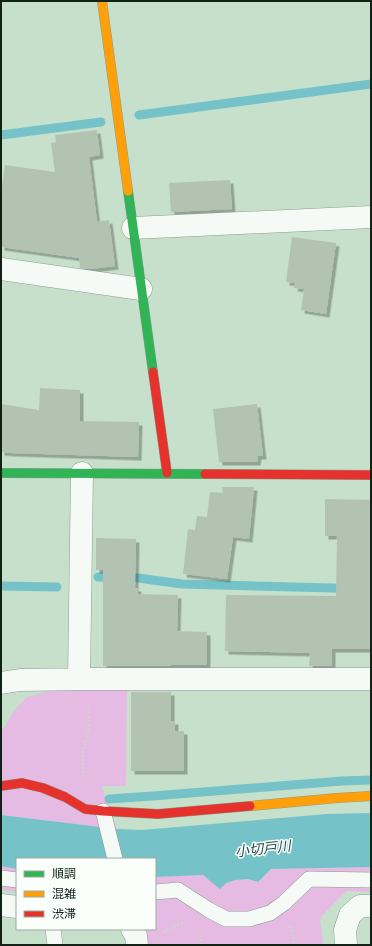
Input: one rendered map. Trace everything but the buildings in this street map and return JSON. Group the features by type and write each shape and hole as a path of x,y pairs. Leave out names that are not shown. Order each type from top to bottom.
{"street":[{"path":"102,1 167,473"},
{"path":"133,228 371,217"},
{"path":"1,269 141,289"},
{"path":"1,473 371,475"},
{"path":"82,473 84,679"},
{"path":"1,683 20,680 84,679 371,679"},
{"path":"1,786 22,783 43,788 65,797 85,809 104,814 158,814 371,796"},
{"path":"1,904 16,907"},
{"path":"346,945 345,930 350,915 360,906 371,906"},
{"path":"133,930 136,936 137,945"}],"lane":[{"path":"104,814 115,858"},
{"path":"1,878 16,880"},
{"path":"156,892 178,890 209,910 226,918 249,919 270,913 284,903 309,879 371,880"},
{"path":"53,930 55,945"}],"path":[{"path":"84,679 89,731 82,754 84,777 89,793 104,814"}],"shaded area":[{"path":"127,684 126,786 102,786 117,829 1,815 1,729 4,728 13,712 27,697 50,691 110,687"},
{"path":"1,866 16,869 16,892 1,890"},
{"path":"371,867 371,892 346,891 320,918 323,945 147,945 146,930 156,930 156,877 203,875 226,883 248,879 258,882 271,869"}],"water":[{"name":"小切戸川","path":"371,813 371,867 271,869 258,882 248,879 236,880 226,883 220,889 203,875 156,877 156,858 16,858 16,869 1,866 1,815 117,829 142,830 327,814"}],"waterway":[{"path":"139,115 371,84"},
{"path":"1,135 101,122"},
{"path":"98,577 131,577 182,584 371,589"},
{"path":"1,586 57,587"},
{"path":"109,799 371,780"}],"traffic: fast":[{"path":"128,191 153,372"},
{"path":"1,473 205,474"}],"traffic: slow":[{"path":"102,1 128,191"},
{"path":"250,806 371,796"}],"traffic: jam":[{"path":"153,372 167,473"},
{"path":"205,474 371,475"},
{"path":"1,786 22,783 43,788 65,797 85,809 103,811 158,814 250,806"}]}
